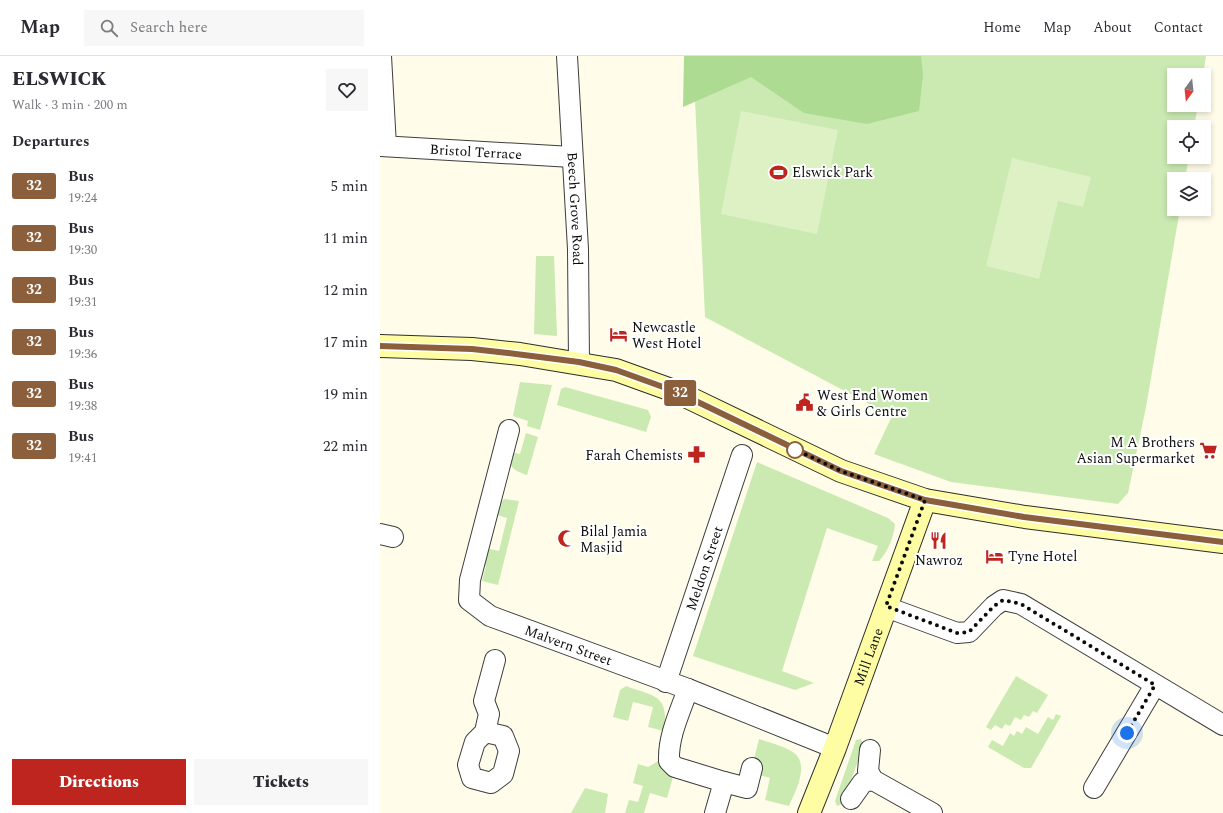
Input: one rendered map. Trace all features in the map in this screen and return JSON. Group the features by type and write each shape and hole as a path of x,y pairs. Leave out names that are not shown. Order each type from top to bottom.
{"main road":[{"path":"380,346 472,349 579,362 616,370 653,382 677,392 841,471 925,500 1024,517 1223,542"},
{"name":"Mill Lane","path":"809,813 835,748 925,500"}],"street":[{"path":"380,56 383,146"},
{"name":"Beech Grove Road","path":"567,56 578,249 579,362"},
{"name":"Bristol Terrace","path":"383,146 572,156"},
{"name":"Malvern Street","path":"509,430 470,580 469,600 490,616 688,689 835,748"},
{"name":"Meldon Street","path":"666,682 742,455"},
{"path":"886,606 957,633 969,632 994,606 1003,600 1021,604 1223,725"},
{"path":"485,732 489,714 484,701 495,660"},
{"path":"1094,788 1155,685"},
{"path":"688,689 668,751 669,760 675,767 747,788 752,768"},
{"path":"870,750 868,771 873,780 932,813"},
{"path":"851,799 863,782 873,780"},
{"path":"715,813 724,782"}],"green space":[{"path":"684,56 921,56 923,75 919,111 867,124 804,113 751,77 683,107"},
{"name":"Elswick Park","path":"693,56 1206,56 1204,68 1167,68 1167,112 1197,112 1195,120 1167,120 1167,164 1188,164 1186,172 1167,172 1167,216 1179,216 1146,407 1128,493 1118,504 951,482 874,454 892,416 705,317"},
{"name":"Elswick Park","path":"741,111 838,130 817,234 721,214"},
{"path":"1012,158 1091,177 1083,207 1058,201 1039,279 986,266"},
{"path":"536,256 554,256 557,336 534,334"},
{"path":"520,382 552,385 540,430 527,426 528,421 513,416"},
{"path":"565,387 648,410 651,417 646,432 557,405 561,389"},
{"path":"526,433 538,437 527,475 512,467 507,451 520,454"},
{"path":"757,462 888,518 895,524 890,544 879,561 872,561 878,546 827,528 782,671 814,683 795,690 693,656"},
{"path":"505,499 519,501 498,585 482,581 486,566 482,560 485,548 499,551 507,518 494,514 500,502"},
{"path":"1016,676 1048,695 1037,713 1033,711 1029,717 1024,715 1021,720 1015,717 1010,726 1005,724 1002,729 995,725 991,730 986,727"},
{"path":"626,686 658,699 664,710 664,731 648,727 653,707 633,702 628,721 613,717 620,690"},
{"path":"1056,714 1061,716 1031,768 1024,768 988,747 992,740 1003,746 1010,733 1014,736 1017,731 1022,734 1026,727 1038,734 1048,717 1053,720"},
{"path":"759,739 787,749 799,758 801,764 800,779 789,806 765,800 770,778 759,775 753,763"},
{"path":"861,739 864,745 842,804 837,806 835,801 856,740"},
{"path":"660,760 665,772 673,777 667,798 650,793 644,813 625,813 629,800 638,802 643,786 633,783 638,764 648,767"},
{"path":"585,788 608,794 605,813 571,813"}],"bus line":[{"name":"32","path":"380,346 472,349 579,362 616,370 647,379 677,392 751,429 841,471 925,500 1024,517 1138,530 1223,542"}],"place":[{"name":"Elswick Park","path":"779,172"},
{"name":"Newcastle West Hotel","path":"619,335"},
{"name":"West End Women & Girls Centre","path":"804,403"},
{"name":"M A Brothers Asian Supermarket","path":"1208,450"},
{"name":"Farah Chemists","path":"696,455"},
{"name":"Bilal Jamia Masjid","path":"567,539"},
{"name":"Nawroz","path":"939,540"},
{"name":"Tyne Hotel","path":"995,556"}],"route":[{"path":"795,450 794,449 841,471 925,500 886,606 957,633 969,632 994,606 1003,600 1021,604 1155,685 1127,733"}]}
